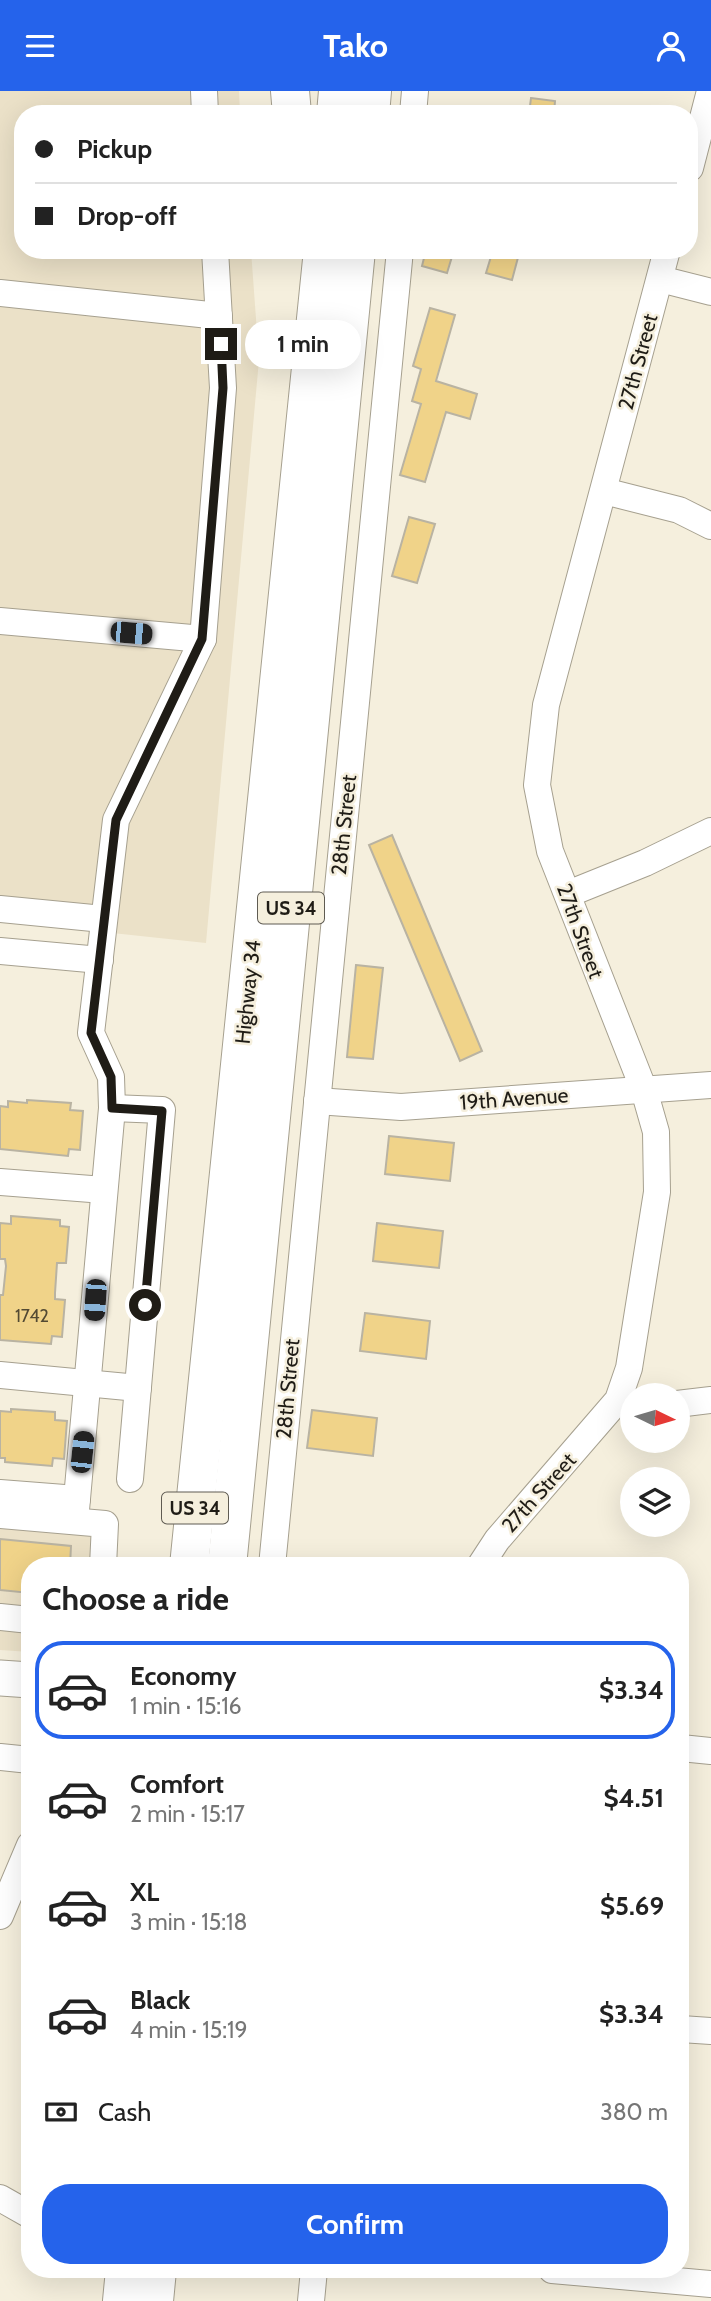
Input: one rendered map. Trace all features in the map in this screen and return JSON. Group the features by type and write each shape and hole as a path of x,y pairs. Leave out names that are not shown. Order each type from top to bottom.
{"highway":[{"path":"297,530 295,407 301,259"},
{"name":"Highway 34","path":"190,1557 297,530 322,259"},
{"name":"Highway 34","path":"228,1557 355,259"},
{"path":"122,2301 124,2278"},
{"path":"154,2301 156,2278"}],"main road":[{"path":"0,1678 21,1679"}],"street":[{"path":"698,137 710,91"},
{"path":"76,1510 112,1108 111,1077 91,1033 103,919 116,820 202,639 223,388 216,259"},
{"name":"28th Street","path":"272,1557 399,259"},
{"name":"27th Street","path":"627,1383 657,1192 656,1132 644,1090 602,991 550,851 540,812 539,754 546,705 665,259"},
{"path":"660,279 711,292"},
{"path":"0,293 219,316"},
{"path":"604,491 680,510 711,526"},
{"path":"0,621 202,639"},
{"path":"568,894 645,863 711,831"},
{"path":"0,909 103,919"},
{"path":"0,951 100,960"},
{"name":"19th Avenue","path":"317,1101 401,1107 711,1085"},
{"path":"112,1108 162,1111 130,1479"},
{"path":"0,1182 104,1190"},
{"path":"0,1375 138,1388"},
{"path":"690,1402 711,1400"},
{"name":"27th Street","path":"486,1557 497,1540 620,1406"},
{"path":"0,1493 76,1510 104,1524 103,1557"},
{"path":"0,1515 76,1510"},
{"path":"0,1617 21,1618"},
{"path":"689,1749 711,1751"},
{"path":"0,1757 21,1759"},
{"path":"0,1916 21,1866"},
{"path":"689,2030 711,2031"},
{"path":"0,2198 21,2210"},
{"path":"311,2301 313,2278"},
{"path":"643,2278 711,2284"}],"shaded area":[{"path":"0,91 239,91 240,105 14,105 14,259 252,259 259,360 206,943 0,921"},
{"path":"0,1507 113,1518 109,1557 21,1557 21,1651 0,1650"}],"building":[{"path":"531,98 555,101 555,105 530,105"},
{"path":"424,259 451,259 447,273 422,266"},
{"path":"490,259 518,259 512,280 486,273"},
{"path":"430,308 455,315 436,381 477,394 470,419 446,412 425,482 400,475 421,404 412,401 421,369 413,366"},
{"path":"409,517 435,524 417,583 392,576"},
{"path":"392,835 482,1051 460,1061 369,845"},
{"path":"356,965 383,968 373,1059 347,1057"},
{"path":"27,1100 71,1103 70,1110 83,1111 80,1150 69,1149 68,1156 0,1149 0,1106 8,1107 8,1101 27,1103"},
{"path":"389,1136 454,1143 450,1181 385,1174"},
{"path":"11,1216 60,1220 60,1226 69,1227 66,1263 57,1263 55,1293 55,1299 65,1300 62,1337 52,1336 51,1344 0,1340 0,1295 3,1295 6,1266 5,1259 0,1259 0,1223 11,1224"},
{"path":"377,1223 443,1231 439,1268 373,1261"},
{"path":"365,1313 430,1321 426,1359 360,1351"},
{"path":"11,1409 55,1412 55,1420 67,1421 64,1459 53,1458 52,1466 5,1462 5,1458 0,1458 0,1411 11,1412"},
{"path":"312,1410 377,1418 373,1456 307,1448"},
{"path":"0,1539 71,1546 70,1557 21,1557 21,1592 0,1590"}],"route":[{"path":"145,1305 162,1111 112,1108 111,1077 91,1033 116,820 202,639 223,388 221,344"}]}
